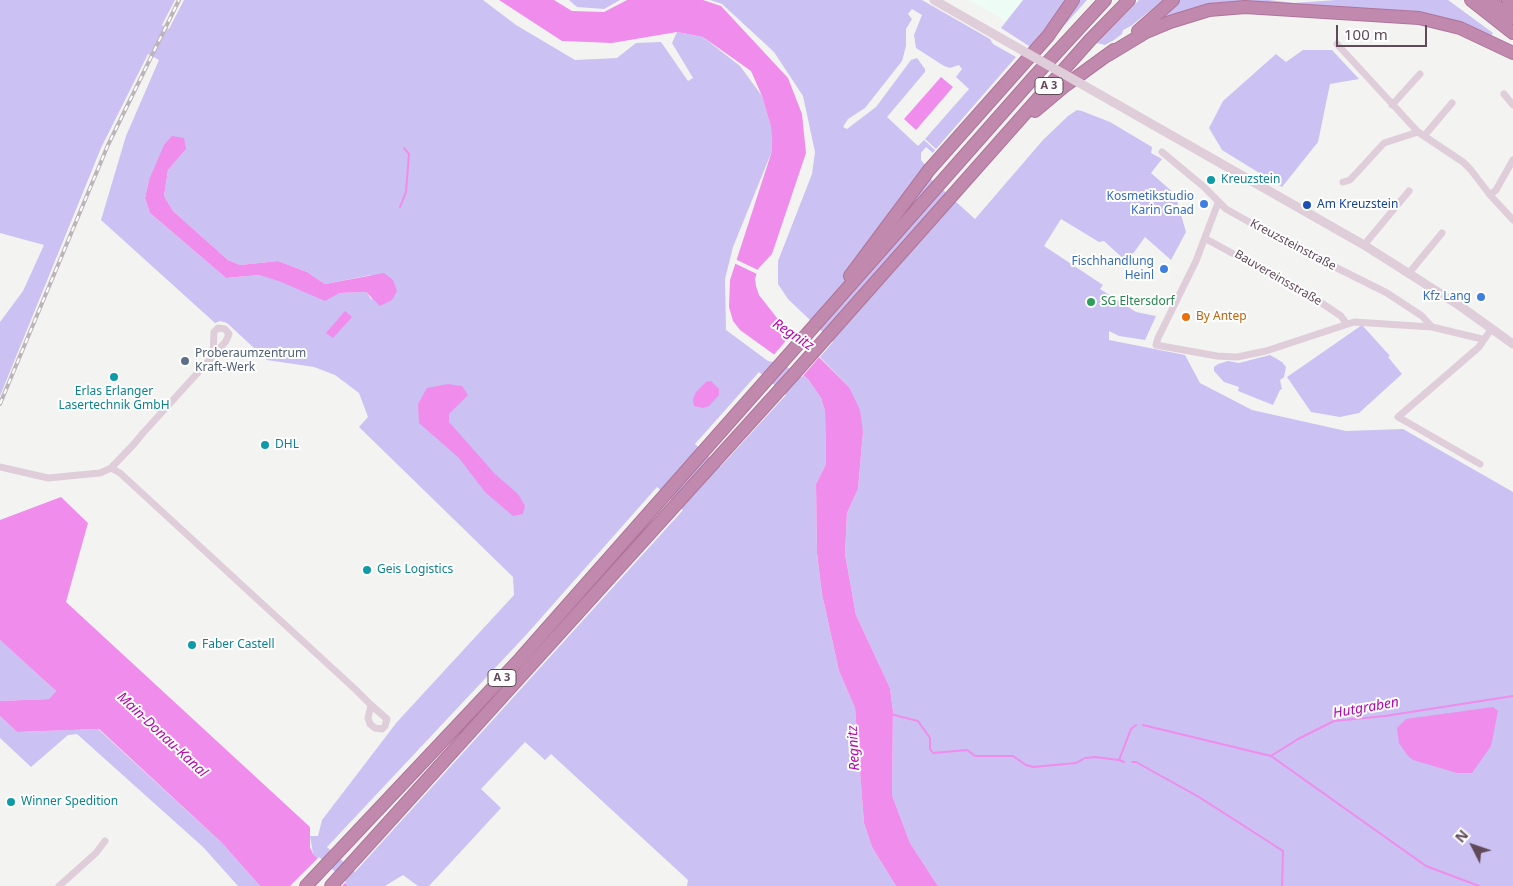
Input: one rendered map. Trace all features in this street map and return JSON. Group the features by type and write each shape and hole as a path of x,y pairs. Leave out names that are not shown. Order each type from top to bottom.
{"highway":[{"path":"946,166 1048,36 1073,0"},
{"path":"946,166 984,126 1002,101 1093,0"},
{"name":"A 3","path":"306,886 514,666 827,313 899,221 946,166 1105,0"},
{"name":"A 3","path":"331,886 774,396 1090,40 1129,0"},
{"path":"967,178 1056,93 1108,55 1160,13 1173,0"},
{"path":"1471,0 1513,33"},
{"path":"1488,0 1513,18"},
{"path":"1508,0 1513,4"},
{"path":"1108,55 1146,32 1170,22 1209,10 1245,7 1419,18 1460,28 1513,53"},
{"path":"827,313 843,288 899,221"}],"street":[{"path":"934,0 1364,245 1492,328 1513,344"},
{"path":"1337,44 1421,134 1463,162 1513,220"},
{"path":"1392,105 1420,74"},
{"path":"1504,94 1513,105"},
{"path":"1343,182 1350,180 1384,143 1421,134 1452,103"},
{"name":"Kreuzsteinstraße","path":"1162,152 1204,186 1218,203 1283,241 1387,293 1422,316 1432,327"},
{"path":"1490,195 1496,190 1513,160"},
{"path":"1364,245 1409,191"},
{"path":"1218,203 1206,239 1156,345 1217,356 1236,357 1266,351 1346,323 1432,327 1482,339"},
{"path":"1409,273 1442,233"},
{"name":"Bauvereinsstraße","path":"1206,239 1311,296 1341,316 1346,323"},
{"path":"1480,464 1398,417 1479,347 1482,339 1492,328"},
{"path":"0,467 48,478 93,475 111,468 213,356"},
{"path":"111,468 133,484 371,705"},
{"path":"59,886 96,853 105,841"}],"shaded area":[{"path":"0,0 175,0 162,25 169,29 184,0 483,0 516,25 575,60 617,58 636,43 661,42 688,81 693,78 672,43 677,32 703,37 740,66 762,96 771,127 772,151 733,247 725,279 726,330 768,361 787,365 808,379 821,398 825,411 826,464 816,484 817,553 822,594 839,671 855,708 864,823 872,847 896,886 687,886 688,880 551,754 545,760 525,742 481,789 501,808 429,886 418,886 403,875 385,886 348,886 313,854 310,836 318,836 322,820 397,722 514,595 513,577 359,427 368,417 359,393 335,375 314,367 267,360 227,323 220,321 215,323 101,220 126,136 159,60 148,54 101,148 0,396 0,322 23,291 44,245 0,233","holes":["186,149 168,170 164,196 173,211 228,260 240,265 278,261 307,272 325,284 371,275 372,300 366,292 339,293 259,275 226,278 150,213 145,198 149,180","759,372 786,395 720,467 695,444","657,487 683,510 355,872 327,847 526,635"]},
{"path":"569,0 620,0 604,9 577,7"},
{"path":"710,0 922,0 990,39 993,44 1016,57 936,149 925,139 969,89 956,77 962,69 959,65 950,68 944,66 916,48 914,35 922,15 912,9 908,14 912,19 906,29 906,46 902,61 865,108 848,119 843,127 847,129 876,107 911,60 917,58 925,72 887,117 918,146 924,140 935,150 933,153 926,147 921,153 921,160 926,166 922,171 975,219 1043,140 1068,116 1077,110 1110,122 1152,147 1151,153 1162,159 1151,173 1175,194 1186,232 1171,260 1145,237 1127,262 1104,241 1099,242 1061,219 1044,246 1103,285 1100,289 1136,312 1156,316 1145,340 1119,336 1109,331 1109,340 1185,355 1200,383 1252,410 1346,431 1403,429 1513,492 1513,886 938,886 910,843 892,795 893,711 890,688 856,615 845,554 847,513 858,489 863,432 849,387 820,357 833,342 788,299 778,284 778,261 812,174 815,152 803,96 774,52 722,4"},
{"path":"969,0 1023,0 1006,21"},
{"path":"1023,0 1068,0 1032,48 1001,28"},
{"path":"1077,0 1087,0 1046,46"},
{"path":"1139,0 1163,0 1131,26 1123,30 1122,34 1114,40 1105,45 1097,43"},
{"path":"1179,0 1269,0 1294,3 1336,0 1448,0 1493,33 1491,36 1472,28 1399,11 1278,4 1160,20"},
{"path":"1303,50 1332,50 1359,79 1330,84 1318,142 1282,187 1222,150 1209,128 1223,101 1276,54 1286,62"},
{"path":"1362,325 1390,356 1388,357 1402,374 1359,413 1340,417 1311,412 1287,377"},
{"path":"1270,355 1282,362 1286,367 1284,377 1280,380 1282,389 1273,405 1238,391 1239,387 1224,382 1214,371 1214,367 1218,364 1228,361 1239,363"},
{"path":"0,640 56,691 49,699 0,701"},
{"path":"0,716 17,732 98,729 222,843 260,886 238,886 203,847 77,734 68,735 31,767 0,738"}],"water":[{"name":"Regnitz","path":"499,0 554,0 572,11 604,12 627,0 703,0 721,6 788,78 802,114 806,153 772,254 758,269 755,279 756,286 759,295 777,318 849,387 860,410 863,432 858,489 847,513 845,554 856,615 890,688 893,711 892,795 910,843 938,886 896,886 872,847 864,823 855,708 839,671 822,594 817,553 816,484 826,464 825,411 821,398 808,379 740,330 733,321 729,307 730,280 772,151 771,127 762,96 751,71 703,37 677,32 612,43 562,41"},
{"path":"941,77 953,87 916,130 904,119"},
{"path":"172,136 184,138 186,149 168,170 164,196 173,211 228,260 240,265 278,261 307,272 325,284 384,273 393,280 397,291 392,300 380,306 366,292 339,293 325,301 279,281 259,275 226,278 150,213 145,198 149,180 164,145"},
{"path":"345,311 352,317 333,338 326,333"},
{"path":"711,381 719,389 719,395 709,406 703,408 694,406 693,399 696,392 706,382"},
{"path":"448,384 462,386 468,395 449,414 449,422 495,474 518,494 525,506 523,514 513,516 485,492 459,458 419,423 418,404 427,388"},
{"name":"Main-Donau-Kanal","path":"61,497 88,523 66,602 310,827 310,847 313,854 348,886 260,886 222,843 99,729 17,732 0,716 0,701 49,699 56,691 0,640 0,520"},
{"path":"1493,707 1498,711 1491,746 1472,773 1457,773 1413,760 1399,743 1397,728 1406,719"}],"pier":[{"path":"735,259 760,271 759,275 734,263"},
{"path":"795,330 821,355 802,377 772,357"},
{"path":"319,857 346,882 342,886 290,886"}],"waterway":[{"path":"400,207 406,192 409,154 404,148"},
{"name":"Hutgraben","path":"1143,725 1271,756 1298,739 1334,721 1385,716 1513,696"},
{"name":"Hutgraben","path":"890,714 918,721 930,738 930,749 933,753 967,750 975,756 1013,756 1026,765 1033,767 1076,763 1085,758 1095,757 1119,760 1131,729 1136,725"},
{"path":"1271,756 1426,866 1479,886"},
{"name":"Hutgraben","path":"1119,760 1124,762"},
{"path":"1132,762 1136,762 1199,797 1283,851 1282,886"}],"railway":[{"path":"0,404 108,145 179,0"}],"place":[{"name":"Kreuzstein","path":"1211,180"},
{"name":"Kosmetikstudio Karin Gnad","path":"1204,204"},
{"name":"Am Kreuzstein","path":"1307,205"},
{"name":"Fischhandlung Heinl","path":"1164,269"},
{"name":"Kfz Lang","path":"1481,297"},
{"name":"SG Eltersdorf","path":"1091,302"},
{"name":"By Antep","path":"1186,317"},
{"name":"Proberaumzentrum Kraft-Werk","path":"185,361"},
{"name":"Erlas Erlanger Lasertechnik GmbH","path":"114,377"},
{"name":"DHL","path":"265,445"},
{"name":"Geis Logistics","path":"367,570"},
{"name":"Faber Castell","path":"192,645"},
{"name":"Winner Spedition","path":"11,802"}]}
